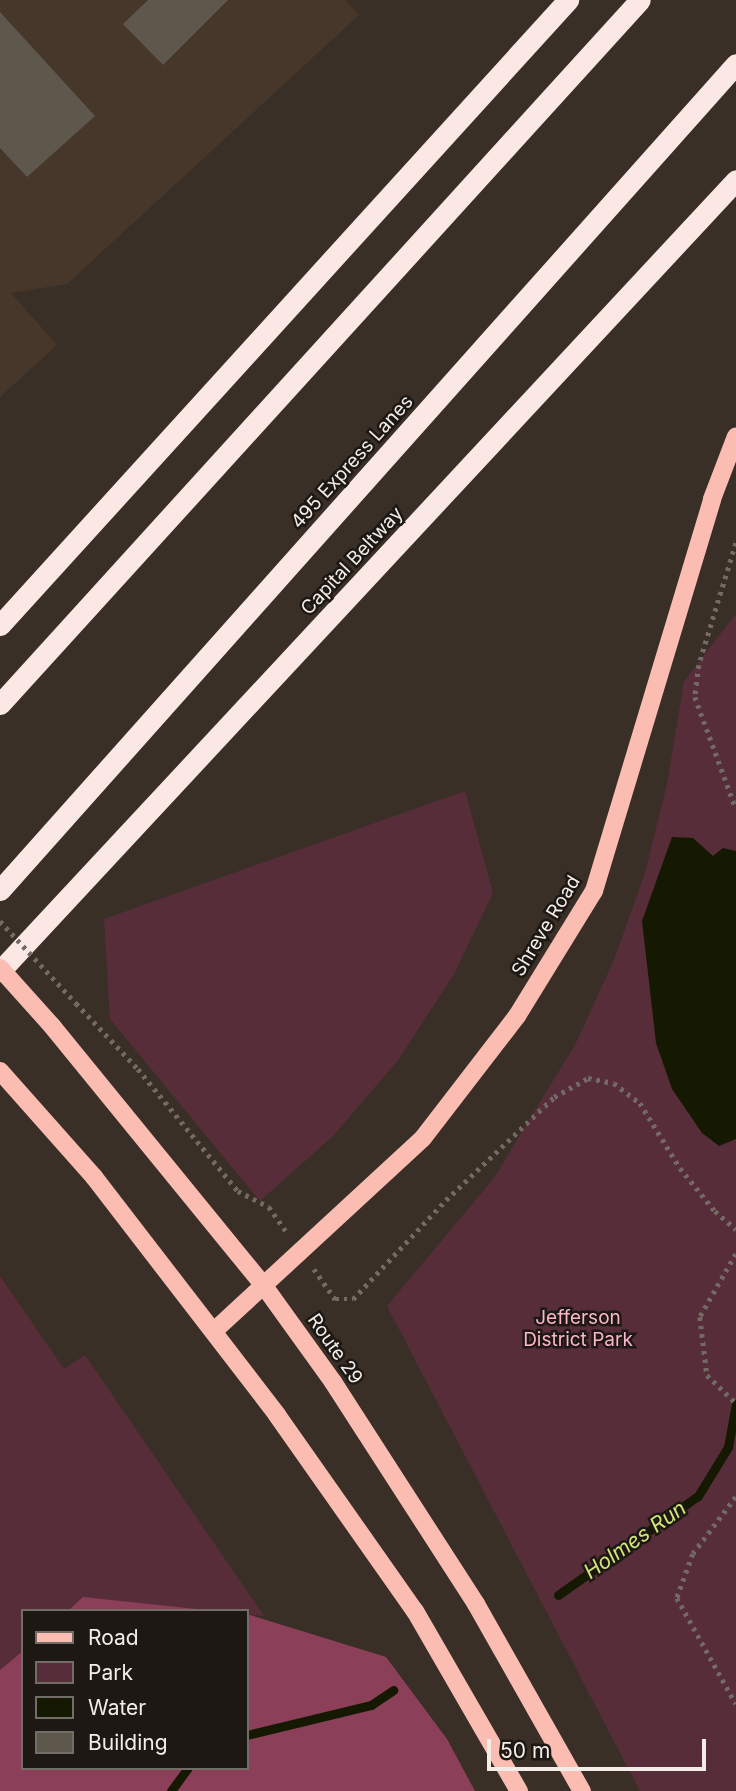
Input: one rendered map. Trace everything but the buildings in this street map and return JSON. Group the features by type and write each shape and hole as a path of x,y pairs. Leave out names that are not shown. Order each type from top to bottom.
{"highway":[{"path":"0,625 568,0"},
{"path":"0,704 640,0"},
{"name":"495 Express Lanes","path":"0,890 736,64"},
{"name":"Capital Beltway","path":"0,970 736,180"}],"main road":[{"name":"Shreve Road","path":"214,1331 423,1138 472,1079 594,891 712,499 736,436"},
{"name":"Route 29","path":"0,970 52,1026 264,1286 409,1496 502,1647 582,1791"},
{"path":"4,1075 94,1177 214,1331 415,1611 519,1791"}],"path":[{"path":"736,543 699,665 695,697 736,809"},
{"path":"0,921 138,1069 238,1191 269,1207 335,1299 353,1299 446,1200 554,1097 588,1078 614,1083 640,1103 681,1168 715,1211 736,1229"},
{"path":"736,1254 700,1317 707,1375 736,1403"},
{"path":"736,1497 693,1554 677,1598 736,1704"}],"shaded area":[{"path":"0,0 345,0 359,15 67,284 11,293 57,345 0,397"},
{"path":"83,1597 196,1609 70,1609"},
{"path":"248,1614 386,1657 447,1739 475,1791 0,1791 0,1670 21,1653 21,1770 248,1770"}],"green space":[{"name":"Jefferson District Park","path":"736,614 736,1791 640,1791 387,1306 494,1178 576,1043 614,960 645,873 667,784 684,681"},
{"path":"465,791 493,893 454,974 399,1059 333,1136 260,1201 110,1019 104,919"},
{"path":"0,1276 64,1369 85,1355 264,1616 248,1614 248,1609 194,1609 84,1598 70,1609 21,1609 21,1653 0,1670"}],"water":[{"path":"672,837 693,838 713,856 723,848 736,851 736,1139 719,1146 702,1133 672,1089 656,1043 642,921"}],"waterway":[{"name":"Holmes Run","path":"558,1595 698,1496 728,1447 736,1404"},
{"name":"Holmes Run","path":"248,1735 371,1705 393,1690"},
{"name":"Holmes Run","path":"171,1791 187,1770"}]}
